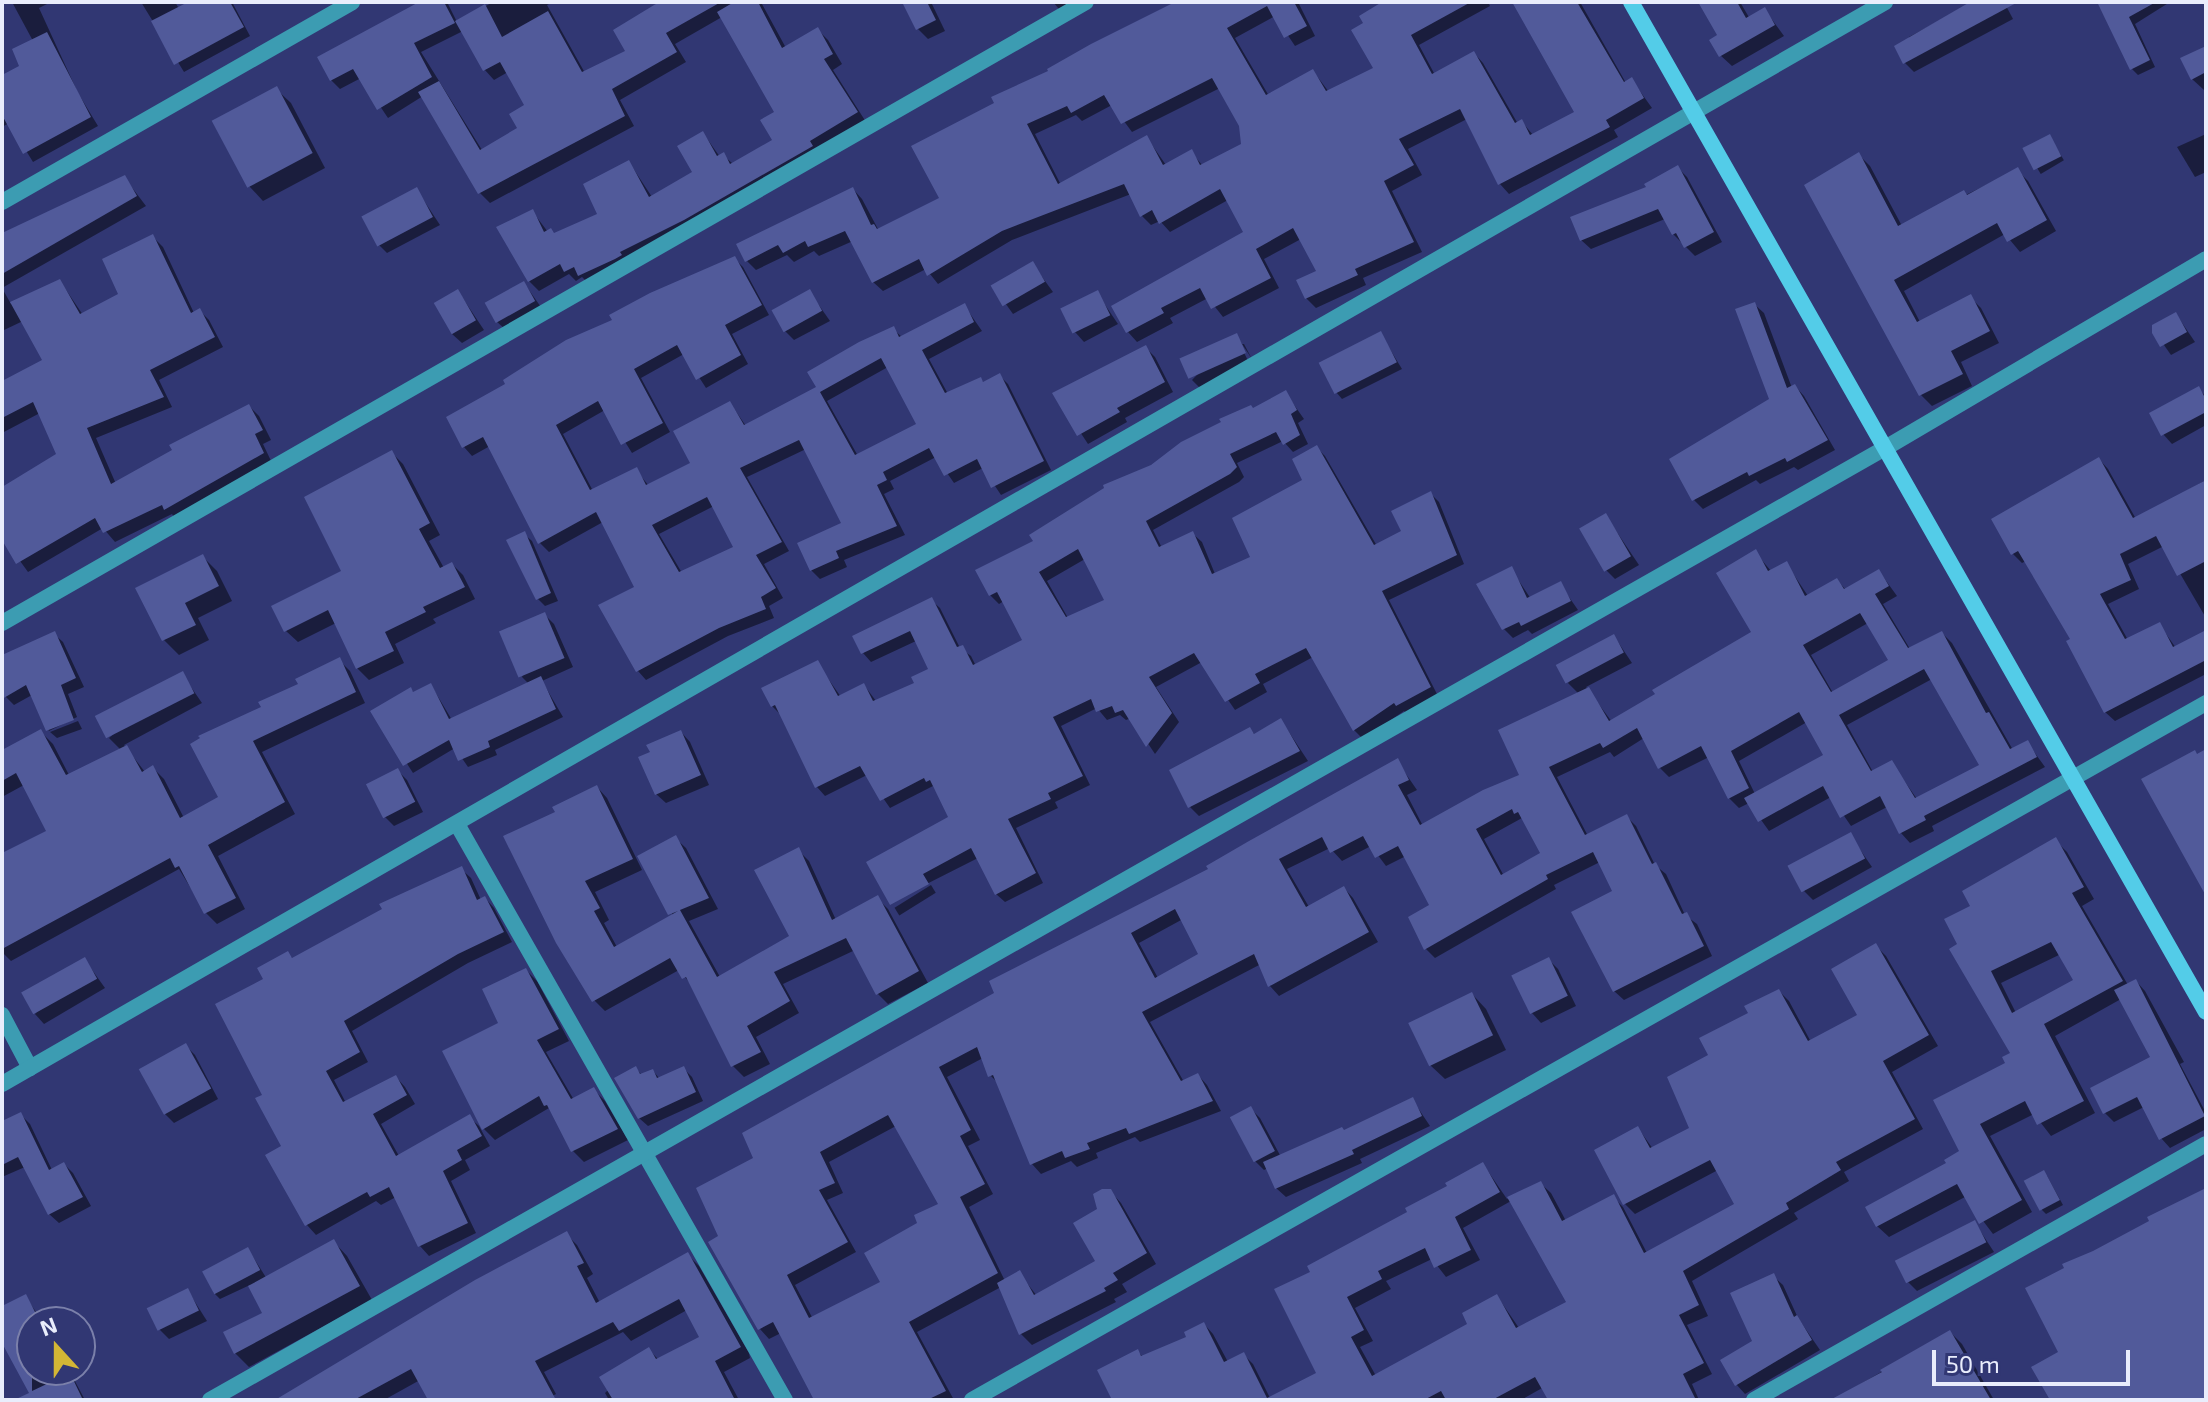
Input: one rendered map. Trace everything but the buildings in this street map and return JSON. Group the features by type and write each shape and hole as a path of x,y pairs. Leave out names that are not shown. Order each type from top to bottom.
{"main road":[{"path":"1631,2 2206,1012"}],"street":[{"path":"2,202 352,2"},
{"path":"2,623 1086,2"},
{"path":"2,1084 1695,114 1885,2"},
{"path":"210,1400 1887,447 2206,259"},
{"path":"972,1400 2206,703"},
{"path":"457,824 785,1400"},
{"path":"2,1015 30,1068"},
{"path":"1754,1400 2206,1144"}]}
